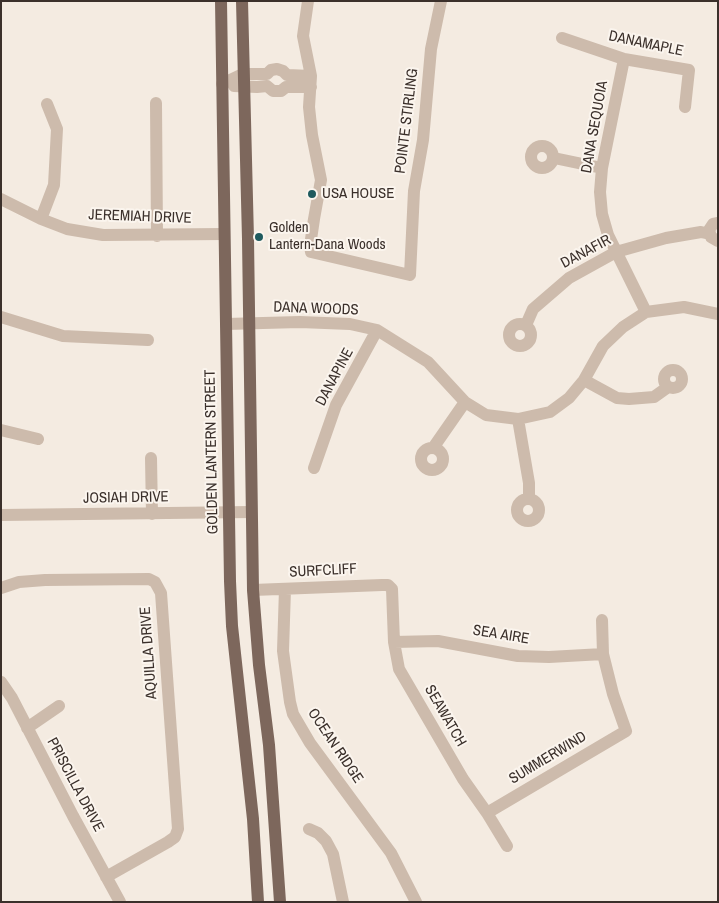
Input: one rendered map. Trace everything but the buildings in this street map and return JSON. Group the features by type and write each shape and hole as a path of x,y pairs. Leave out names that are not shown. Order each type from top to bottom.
{"main road":[{"name":"GOLDEN LANTERN STREET","path":"221,1 232,617 253,827 258,902"},
{"path":"242,1 253,590 259,665 269,745 280,902"}],"street":[{"path":"308,1 303,36 311,81"},
{"name":"POINTE STIRLING","path":"311,81 309,107 312,135 321,180 311,237 311,252 410,275 414,191 423,140 432,49 442,1"},
{"name":"DANAMAPLE","path":"562,38 624,59 689,70 685,107"},
{"name":"DANA SEQUOIA","path":"624,59 602,168 600,192 602,214 608,235 646,312"},
{"path":"222,84 268,74 271,70 277,69 288,75 311,81"},
{"path":"243,80 267,86 274,91 281,91 286,87 311,81"},
{"path":"156,103 157,236"},
{"path":"41,219 54,185 57,129 47,104"},
{"path":"554,158 602,168"},
{"name":"JEREMIAH DRIVE","path":"1,199 41,219 68,229 103,235 224,234"},
{"name":"DANAFIR","path":"714,237 710,227 718,222"},
{"name":"DANAFIR","path":"526,325 533,309 569,278 616,252 666,238 702,232 714,237"},
{"name":"DANA WOODS","path":"226,324 300,322 350,324 377,330 428,362 465,402 486,415 518,418 550,412 569,398 584,380 603,346 623,327 646,312 684,307 718,314"},
{"path":"1,317 63,336 148,340"},
{"name":"DANAPINE","path":"314,468 336,405 377,330"},
{"path":"584,380 617,398 630,400 654,397 668,387"},
{"path":"433,448 465,402"},
{"path":"518,418 529,483 529,499"},
{"path":"1,430 38,439"},
{"path":"151,458 152,514"},
{"name":"JOSIAH DRIVE","path":"1,515 251,512"},
{"name":"AQUILLA DRIVE","path":"1,588 19,582 46,580 149,579 155,582 161,593 178,829 175,837 168,842 106,877"},
{"name":"SURFCLIFF","path":"253,590 382,585 388,585 392,589"},
{"name":"OCEAN RIDGE","path":"285,589 283,651 290,702 297,722 315,751 388,849 416,902"},
{"name":"SEAWATCH","path":"392,589 394,642 399,669 463,779 507,846"},
{"path":"602,620 603,654"},
{"name":"SEA AIRE","path":"394,642 438,641 518,656 549,657 603,654"},
{"name":"SUMMERWIND","path":"487,813 626,731 612,694 603,654"},
{"name":"PRISCILLA DRIVE","path":"1,682 120,902"},
{"path":"27,728 59,706"},
{"path":"309,829 326,841 333,854 343,902"}],"place":[{"name":"USA HOUSE","path":"312,194"},
{"name":"Golden Lantern-Dana Woods","path":"259,237"}]}
